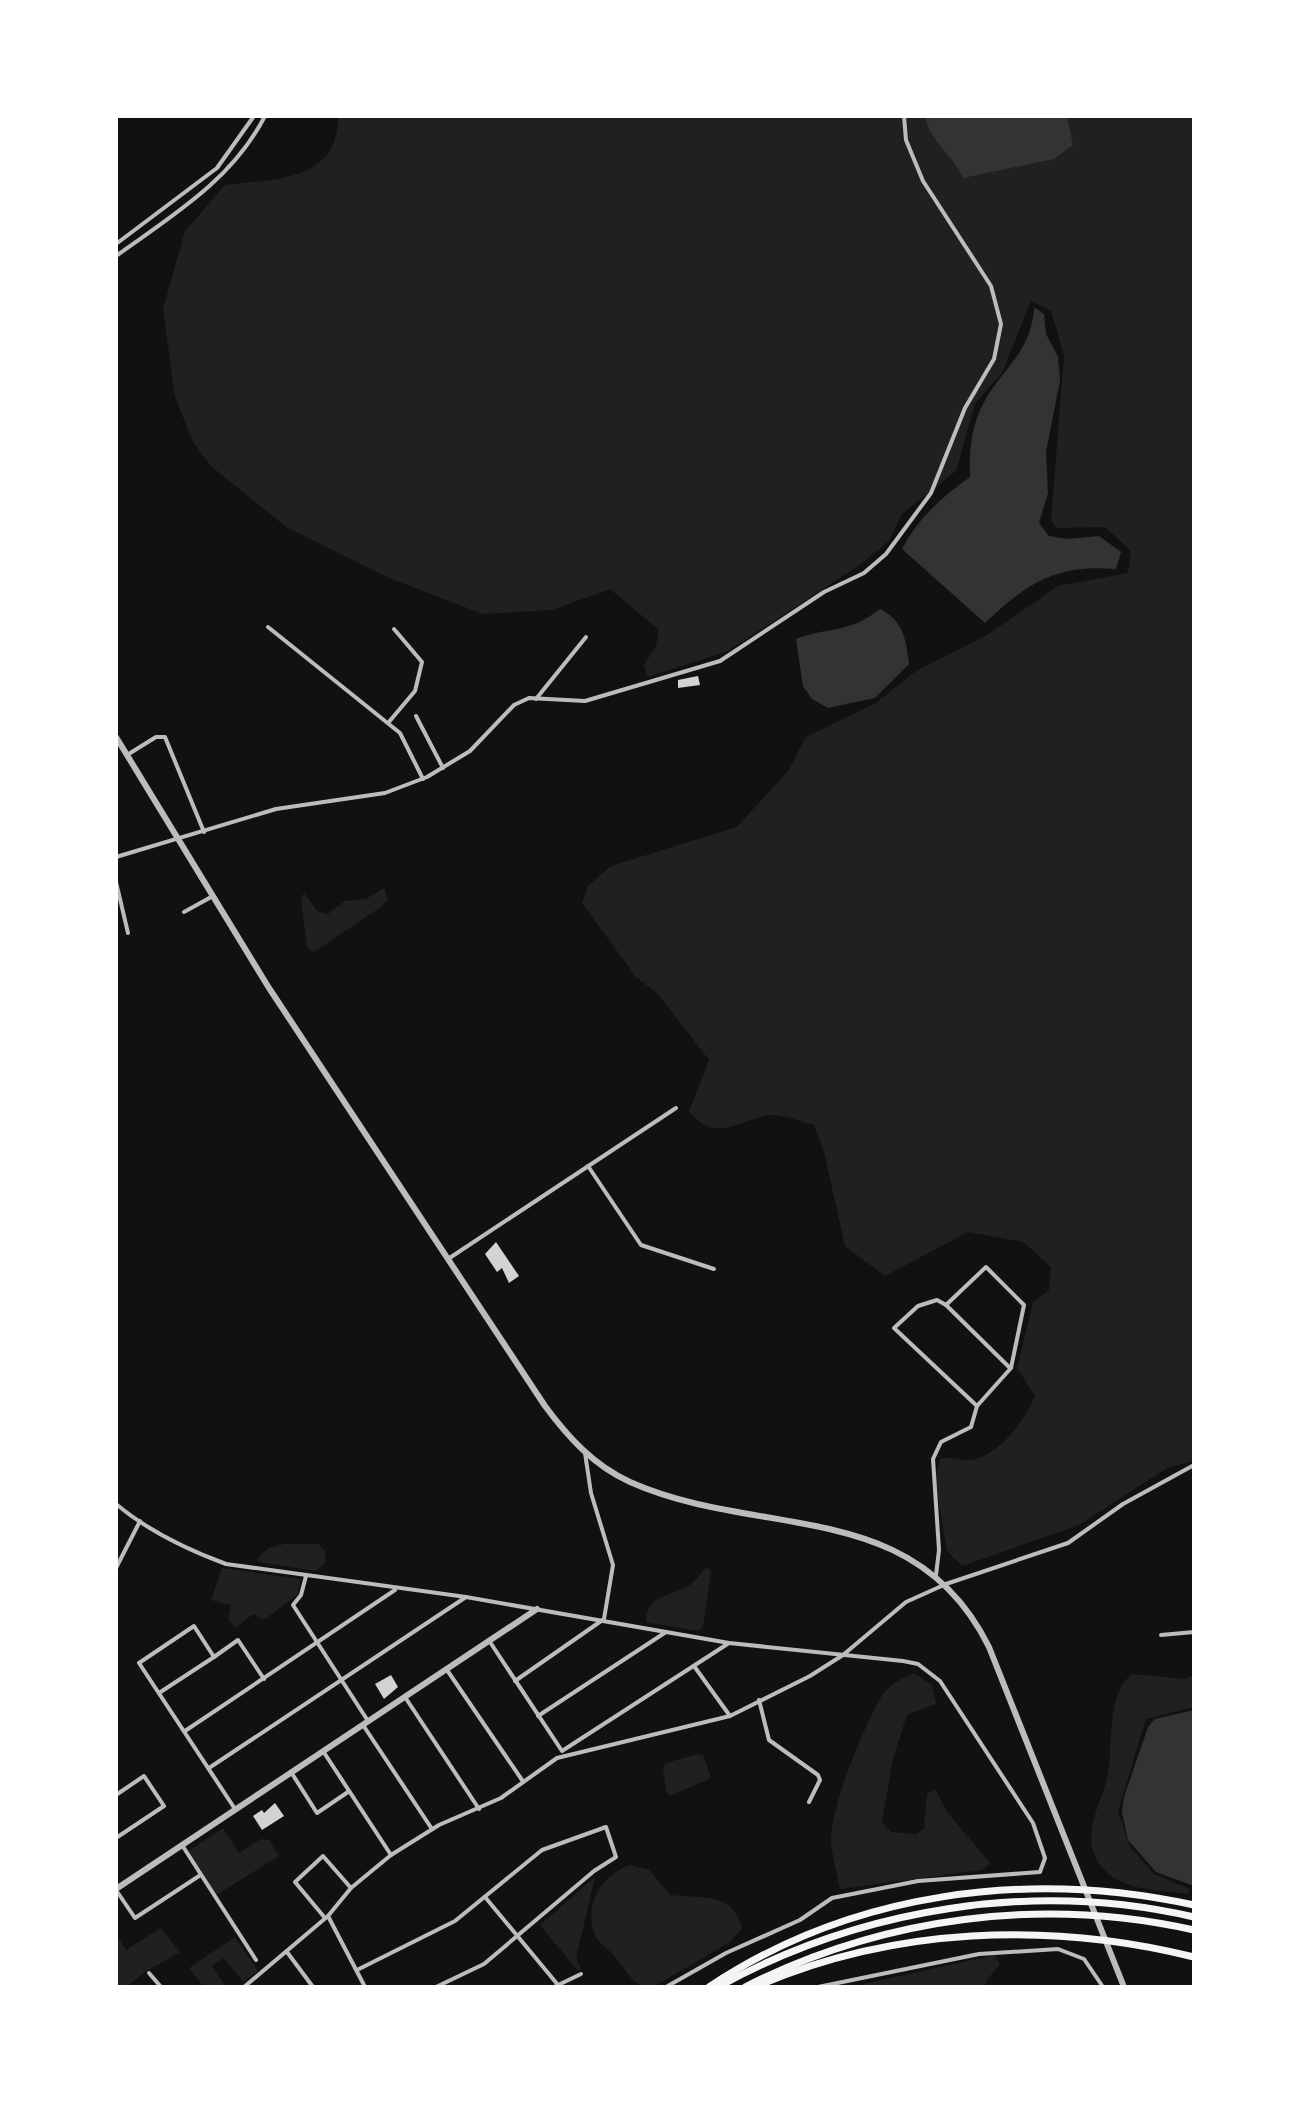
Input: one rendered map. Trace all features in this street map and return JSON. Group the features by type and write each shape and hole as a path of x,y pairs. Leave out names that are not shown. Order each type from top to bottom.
{"highway":[{"path":"709,1987 794,1938 872,1911 974,1893 1085,1889 1194,1905"},
{"path":"718,1987 786,1954 877,1923 951,1908 1060,1902 1122,1905 1194,1917"},
{"path":"745,1987 819,1954 912,1927 980,1917 1062,1914 1122,1918 1194,1930"},
{"path":"755,1987 834,1958 950,1938 1045,1935 1107,1941 1194,1957"}],"street":[{"path":"116,244 217,168 254,116"},
{"path":"116,256 223,176 265,116"},
{"path":"116,857 276,809 385,793 423,779 470,751 514,705 536,699 585,701 730,657 824,592 864,573 886,554 931,493 965,408 994,359 1001,324 991,286 961,244 917,169 906,140 904,116"},
{"path":"268,627 404,737 423,779"},
{"path":"388,723 415,691 422,662 394,629"},
{"path":"536,699 586,637"},
{"path":"416,716 443,768"},
{"path":"116,737 272,993 545,1406 585,1453 627,1481 661,1494 858,1535 899,1551 936,1575 972,1615 989,1647 1124,1987"},
{"path":"126,755 156,737 165,737 204,832"},
{"path":"116,882 128,933"},
{"path":"184,912 213,896"},
{"path":"448,1259 676,1108"},
{"path":"588,1166 641,1245 714,1269"},
{"path":"936,1575 939,1550 933,1459 941,1442 971,1427 977,1406 1011,1368 1024,1305 986,1267 946,1305"},
{"path":"977,1406 894,1328 918,1306 937,1300 946,1305 1011,1368"},
{"path":"515,1681 604,1619 613,1565 591,1493 585,1453"},
{"path":"563,1753 730,1716 843,1655 892,1610 946,1584 1068,1543 1123,1504 1194,1465"},
{"path":"116,1504 199,1554 226,1564 466,1597 729,1643 918,1664 940,1681 1033,1823 1045,1858 1044,1866 1033,1875 918,1881 832,1898 800,1920 726,1953 666,1987"},
{"path":"116,1568 140,1521"},
{"path":"306,1576 301,1595 293,1605 432,1829"},
{"path":"185,1731 398,1589"},
{"path":"209,1768 466,1597"},
{"path":"199,1876 135,1918 116,1889 537,1609"},
{"path":"214,1657 194,1626 139,1663 235,1809"},
{"path":"538,1716 667,1631"},
{"path":"1161,1635 1194,1632"},
{"path":"159,1693 238,1640 264,1679"},
{"path":"490,1642 563,1753"},
{"path":"246,1986 327,1917 351,1888 391,1855 432,1829 501,1798 522,1780 729,1643"},
{"path":"694,1666 730,1716"},
{"path":"447,1670 522,1780"},
{"path":"405,1697 479,1809"},
{"path":"759,1700 769,1740 818,1775 820,1780 809,1802"},
{"path":"323,1751 391,1855"},
{"path":"291,1772 317,1813 348,1792"},
{"path":"116,1795 144,1776 164,1806 116,1838"},
{"path":"357,1970 439,1931 542,1850 606,1827 616,1857 594,1871 484,1964 436,1987"},
{"path":"182,1845 199,1876 256,1960"},
{"path":"351,1888 323,1856 295,1882 327,1917 365,1987"},
{"path":"485,1897 556,1986 581,1974"},
{"path":"818,1987 979,1954 1058,1949 1084,1959 1103,1987"},
{"path":"287,1952 313,1987"},
{"path":"149,1973 161,1987"}],"shaded area":[{"path":"338,116 1194,116 1194,1461 1167,1468 1079,1525 962,1566 947,1551 935,1480 940,1459 970,1460 991,1452 1010,1436 1025,1415 1035,1396 1017,1368 1033,1302 1049,1290 1051,1267 1023,1242 968,1232 885,1276 845,1246 824,1152 814,1125 775,1115 718,1129 699,1121 689,1111 709,1060 659,995 636,977 582,903 588,886 611,866 737,827 788,771 806,737 876,703 916,671 987,635 1058,586 1128,573 1131,551 1105,527 1057,528 1051,521 1064,355 1051,311 1031,301 1003,371 975,404 956,471 902,514 889,541 858,566 728,651 648,677 644,665 656,646 659,630 610,589 552,610 483,614 389,578 286,527 211,466 193,442 175,397 163,309 185,231 225,185 283,178 316,165 328,154 335,138"},
{"path":"925,116 1067,116 1073,145 1054,159 963,178 936,141"},
{"path":"1034,307 1044,314 1046,334 1058,357 1060,380 1046,452 1048,493 1039,523 1049,536 1067,539 1099,536 1121,552 1116,569 1076,570 1044,579 1015,597 985,623 902,549 932,509 970,477 972,440 979,413 990,392 1022,349 1032,323"},
{"path":"880,609 899,625 909,664 875,698 828,708 812,699 803,686 796,639 849,626"},
{"path":"384,888 388,899 381,907 314,952 307,947 301,898 304,893 318,912 328,914 345,901 366,899"},
{"path":"284,1544 318,1544 326,1552 324,1564 316,1571 258,1562 257,1558 269,1548"},
{"path":"707,1567 711,1571 703,1626 698,1631 646,1622 650,1606 655,1601 691,1584"},
{"path":"222,1568 301,1579 297,1595 264,1620 253,1614 236,1628 228,1619 231,1605 211,1600"},
{"path":"914,1673 932,1685 936,1704 907,1715 893,1758 882,1822 891,1832 917,1834 924,1828 927,1794 935,1789 947,1812 990,1863 982,1870 840,1889 831,1840 842,1789 865,1728 880,1699 895,1683"},
{"path":"1132,1674 1186,1679 1194,1675 1194,1707 1146,1719 1118,1811 1130,1847 1154,1874 1190,1889 1188,1894 1127,1884 1106,1872 1093,1851 1092,1829 1108,1774 1114,1707 1124,1683"},
{"path":"1194,1710 1194,1886 1156,1872 1128,1840 1122,1812 1124,1797 1148,1727 1155,1719"},
{"path":"698,1754 704,1756 711,1778 670,1796 666,1791 663,1768 666,1763"},
{"path":"223,1828 239,1853 261,1839 269,1840 279,1856 216,1895 189,1851"},
{"path":"629,1865 649,1870 670,1895 704,1897 723,1902 738,1916 742,1928 730,1942 653,1987 640,1984 599,1941 592,1924 591,1913 597,1892 611,1876"},
{"path":"595,1877 576,1958 581,1969 578,1971 540,1925"},
{"path":"161,1928 180,1952 143,1973 127,1987 116,1987 116,1934 126,1950"},
{"path":"235,1937 258,1971 243,1982 224,1958 212,1966 226,1987 204,1987 189,1968"},
{"path":"995,1955 1000,1964 986,1981 986,1987 850,1987"}],"building":[{"path":"698,676 700,685 678,688 678,680"},
{"path":"496,1242 519,1276 509,1283 502,1268 497,1272 485,1254"},
{"path":"391,1675 398,1687 384,1699 375,1684"},
{"path":"275,1803 284,1816 262,1830 253,1816 262,1810 264,1813"}]}
